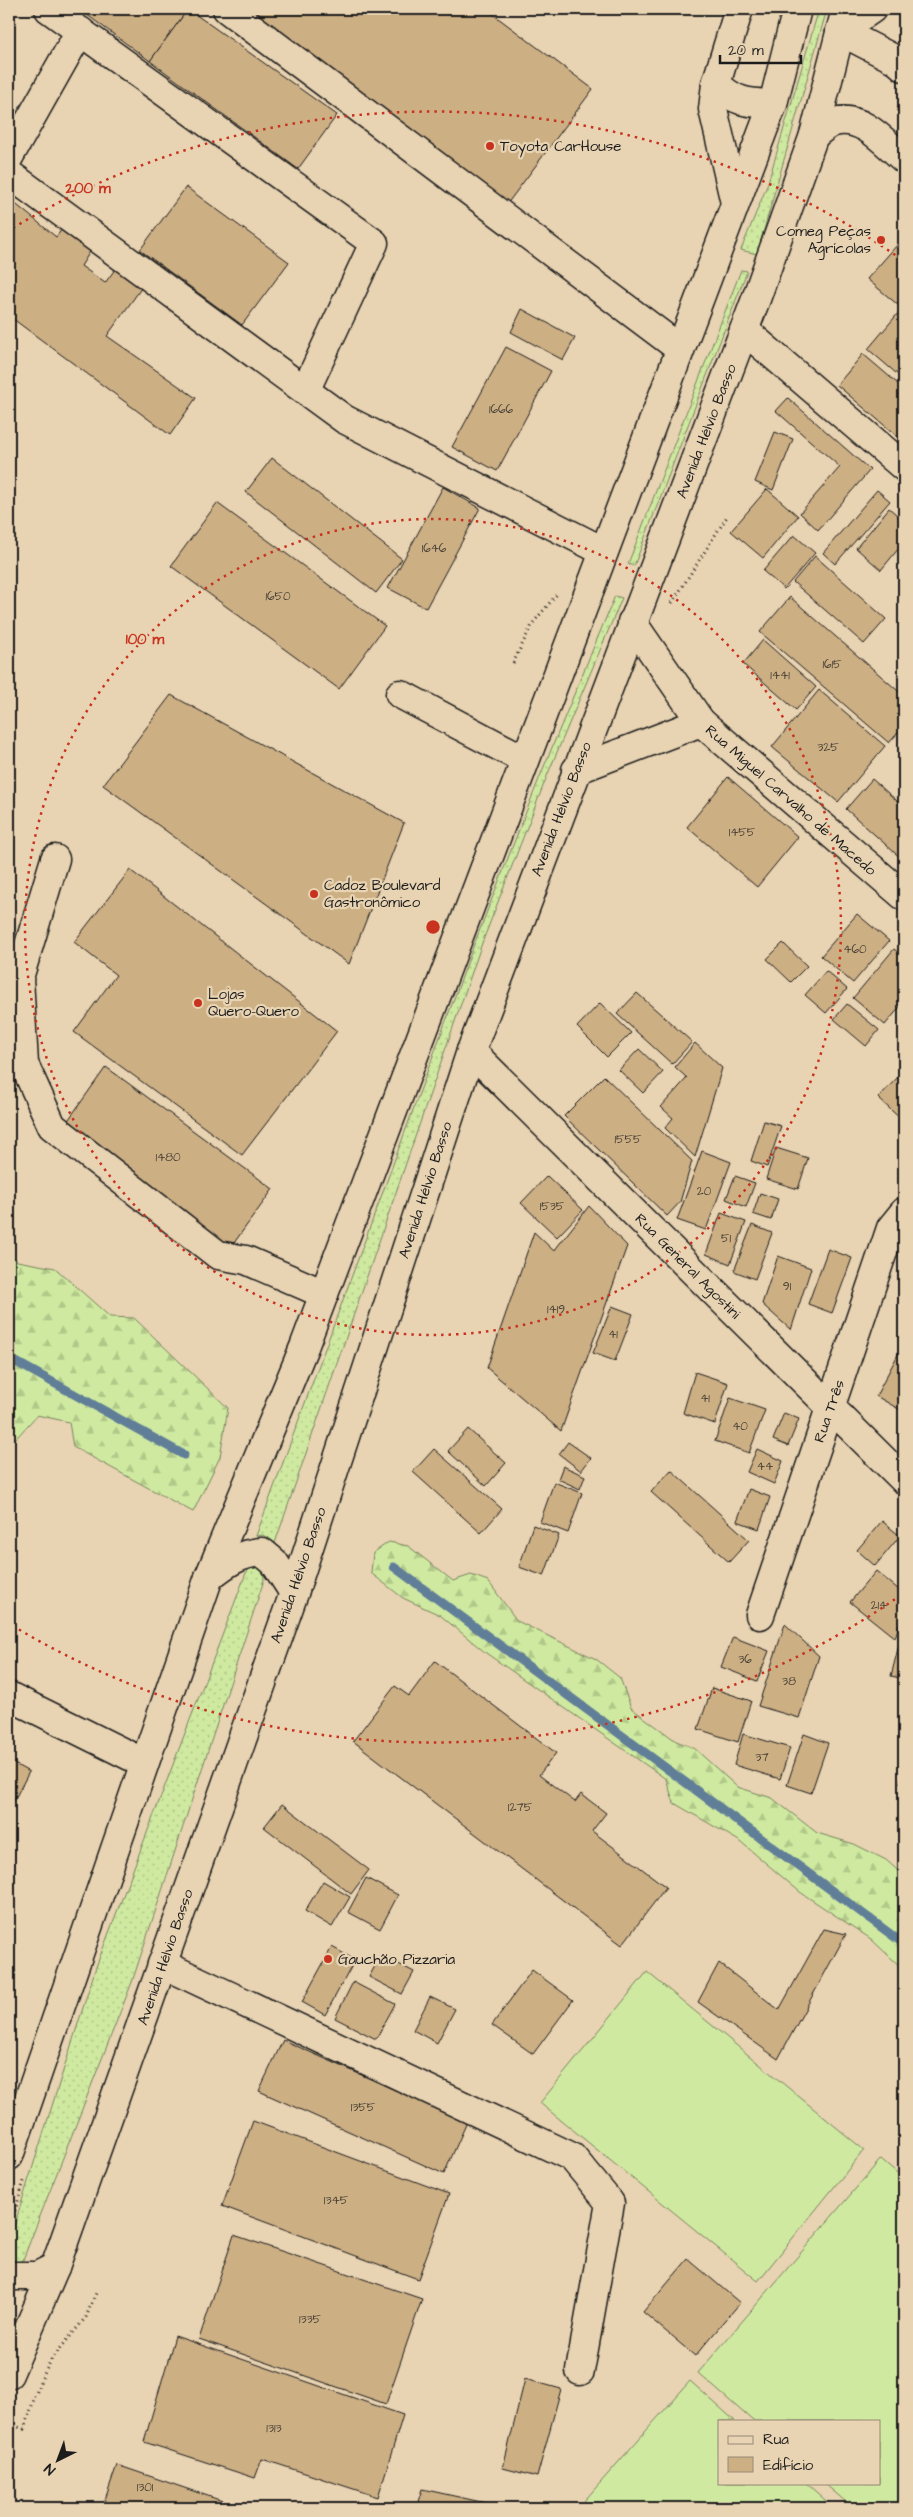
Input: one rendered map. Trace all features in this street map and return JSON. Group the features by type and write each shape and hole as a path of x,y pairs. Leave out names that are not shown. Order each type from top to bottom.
{"main road":[{"path":"49,9 374,244 306,389"},
{"path":"227,9 679,348"},
{"path":"735,203 713,109 716,84 739,9"},
{"path":"9,2156 208,1577 288,1387 324,1294 679,348 773,104 797,9"},
{"path":"843,20 872,9"},
{"path":"843,20 904,67"},
{"name":"Avenida Hélvio Basso","path":"9,2374 55,2267 294,1593 471,1051 744,330 814,135 843,20"},
{"path":"9,157 80,31"},
{"path":"716,84 728,95 745,102 773,104"},
{"path":"814,135 833,122 851,121 865,126 904,159"},
{"path":"9,174 306,389 344,419 603,551"},
{"path":"744,330 904,467"},
{"name":"Rua Miguel Carvalho de Macedo","path":"632,622 702,722 904,896"},
{"path":"400,694 525,760"},
{"path":"576,770 702,722"},
{"path":"55,859 20,978 24,1064 52,1126 218,1255 246,1260 324,1294"},
{"name":"Rua General Agostini","path":"471,1051 904,1480"},
{"name":"Rua Três","path":"760,1615 890,1228 904,1212"},
{"path":"208,1577 228,1562 248,1553 262,1552 274,1562 294,1593"},
{"path":"9,1696 144,1763"},
{"path":"162,1964 572,2157 610,2203 580,2371"},
{"path":"9,2276 37,2276 55,2267"}],"path":[{"path":"9,2424 24,2429 40,2382 51,2360 86,2318 96,2293"}],"green space":[{"path":"819,9 827,9 757,254 741,250 767,186"},
{"path":"741,270 747,271 634,566 628,564"},
{"path":"615,596 622,598 547,776 482,943 275,1543 263,1535 256,1536 475,942 541,774"},
{"path":"9,1251 17,1261 55,1268 110,1317 134,1318 228,1408 220,1457 193,1512 73,1447 69,1422 37,1415 9,1446"},
{"path":"389,1542 408,1546 453,1581 471,1575 488,1581 517,1621 596,1659 620,1678 631,1708 676,1741 694,1748 737,1787 772,1798 817,1833 854,1844 886,1860 904,1876 904,1970 871,1939 800,1892 741,1842 674,1803 666,1779 486,1653 440,1615 403,1598 371,1573 373,1553"},
{"path":"252,1566 263,1569 264,1580 132,1982 22,2262 14,2266 9,2264 9,2242 96,1967 246,1573"},
{"path":"647,1972 864,2150 758,2281 540,2103"},
{"path":"881,2159 904,2179 904,2508 853,2508 825,2484 880,2484 880,2420 752,2420 698,2373"},
{"path":"690,2381 734,2420 718,2420 718,2484 807,2484 834,2508 578,2508"}],"building":[{"path":"79,9 188,9 150,61"},
{"path":"188,9 337,115 298,169 150,61"},
{"name":"Toyota CarHouse","path":"247,9 486,9 593,89 507,204"},
{"path":"186,187 289,262 242,325 140,250"},
{"path":"12,201 56,237 62,229 91,250 81,266 105,283 116,268 142,287 107,336 196,398 170,435 9,316 9,205"},
{"path":"898,244 904,249 904,310 867,279"},
{"path":"522,309 575,338 563,360 511,332"},
{"path":"900,311 904,314 904,380 868,349"},
{"path":"506,347 551,371 497,471 452,447"},
{"path":"863,354 904,389 904,442 837,385"},
{"path":"788,398 870,470 818,530 800,513 840,467 776,411"},
{"path":"775,432 793,439 773,490 755,482"},
{"path":"272,458 402,559 376,593 246,492"},
{"path":"443,487 480,508 426,608 388,588"},
{"path":"767,489 798,516 763,558 731,531"},
{"path":"877,490 890,501 835,564 823,553"},
{"path":"217,503 385,626 339,689 171,566"},
{"path":"889,508 904,521 904,542 881,570 856,548"},
{"path":"794,535 815,553 784,589 763,571"},
{"path":"815,556 886,619 864,644 793,582"},
{"path":"790,597 904,696 904,726 889,743 760,632"},
{"path":"763,640 816,687 796,710 743,664"},
{"path":"819,690 885,746 838,802 772,747"},
{"name":"Cadoz Boulevard Gastronômico","path":"171,695 404,823 349,964 103,785"},
{"path":"728,777 798,837 757,887 687,827"},
{"path":"872,779 904,807 904,861 846,809"},
{"name":"Lojas Quero-Quero","path":"130,870 337,1031 242,1155 74,1032 116,975 74,942"},
{"path":"857,914 889,941 853,983 821,956"},
{"path":"783,943 807,966 791,982 767,959"},
{"path":"894,949 904,957 904,1002 885,1025 853,998"},
{"path":"826,971 847,989 826,1013 805,995"},
{"path":"637,993 692,1042 672,1064 617,1014"},
{"path":"600,1003 631,1033 607,1057 577,1027"},
{"path":"847,1004 879,1030 866,1046 834,1019"},
{"path":"695,1043 722,1068 695,1157 665,1128 673,1118 661,1107 687,1078 675,1067"},
{"path":"639,1049 663,1072 643,1093 619,1070"},
{"path":"106,1067 273,1189 231,1247 64,1126"},
{"path":"604,1076 692,1161 680,1202 667,1216 564,1116"},
{"path":"898,1077 904,1082 904,1122 878,1098"},
{"path":"764,1121 781,1126 767,1167 751,1161"},
{"path":"776,1148 808,1158 798,1189 766,1179"},
{"path":"702,1151 731,1162 706,1230 677,1220"},
{"path":"547,1176 583,1210 557,1237 521,1203"},
{"path":"735,1176 755,1183 746,1207 726,1199"},
{"path":"760,1193 778,1199 771,1220 753,1214"},
{"path":"589,1206 627,1246 561,1431 487,1368 534,1232 554,1251"},
{"path":"721,1213 746,1222 730,1264 706,1254"},
{"path":"752,1225 772,1233 755,1279 734,1271"},
{"path":"828,1249 852,1258 832,1313 808,1304"},
{"path":"778,1256 811,1268 791,1330 762,1304"},
{"path":"612,1306 633,1314 615,1361 593,1353"},
{"path":"904,1343 904,1412 876,1396"},
{"path":"695,1372 728,1383 715,1424 683,1413"},
{"path":"730,1398 765,1410 749,1453 715,1441"},
{"path":"784,1413 799,1419 788,1446 773,1440"},
{"path":"468,1429 506,1463 486,1486 448,1451"},
{"path":"568,1442 591,1458 581,1471 559,1454"},
{"path":"434,1449 502,1509 481,1533 413,1472"},
{"path":"757,1449 783,1461 774,1484 747,1472"},
{"path":"563,1466 585,1476 580,1489 558,1479"},
{"path":"671,1470 749,1540 729,1562 651,1492"},
{"path":"554,1482 582,1493 568,1533 540,1522"},
{"path":"749,1489 770,1497 759,1529 737,1521"},
{"path":"882,1521 900,1536 875,1566 857,1550"},
{"path":"533,1525 559,1535 544,1576 519,1567"},
{"path":"876,1571 904,1594 904,1609 895,1638 850,1602"},
{"path":"785,1624 819,1656 799,1718 758,1706"},
{"path":"904,1625 904,1679 891,1676"},
{"path":"733,1637 769,1651 757,1681 721,1667"},
{"path":"435,1661 556,1753 539,1775 575,1802 581,1794 606,1813 592,1831 666,1887 622,1945 353,1741 395,1686 409,1696"},
{"path":"712,1688 751,1701 738,1742 698,1729"},
{"path":"743,1734 790,1748 780,1779 734,1765"},
{"path":"804,1734 828,1743 811,1793 787,1785"},
{"path":"9,1761 29,1772 9,1810"},
{"path":"904,1768 904,1784 900,1783"},
{"path":"282,1804 369,1870 351,1894 264,1827"},
{"path":"366,1878 398,1895 380,1929 348,1912"},
{"path":"323,1881 350,1897 332,1927 305,1911"},
{"path":"824,1929 846,1934 778,2059 698,2002 719,1963 779,2010"},
{"path":"332,1947 355,1960 325,2015 302,2002"},
{"path":"381,1955 414,1972 402,1994 369,1977"},
{"path":"532,1970 573,2000 533,2054 492,2025"},
{"path":"353,1982 395,2004 376,2039 335,2018"},
{"path":"430,1997 455,2009 437,2043 413,2030"},
{"path":"283,2040 467,2122 444,2174 259,2091"},
{"path":"253,2121 449,2194 418,2279 222,2206"},
{"path":"234,2235 422,2299 386,2404 199,2339"},
{"path":"688,2259 740,2303 695,2356 643,2312"},
{"path":"175,2336 403,2415 378,2497 262,2459 255,2478 144,2442"},
{"path":"525,2379 561,2389 537,2477 503,2468"},
{"path":"117,2465 243,2508 102,2508"},
{"path":"422,2489 495,2505 494,2508 416,2508"}],"waterway":[{"path":"9,1358 184,1455"},
{"path":"394,1567 904,1944"}],"place":[{"name":"Toyota CarHouse","path":"490,146"},
{"name":"Comeg Peças Agrícolas","path":"881,240"},
{"name":"Cadoz Boulevard Gastronômico","path":"314,894"},
{"name":"Lojas Quero-Quero","path":"198,1003"},
{"name":"Gauchão Pizzaria","path":"328,1959"}]}
